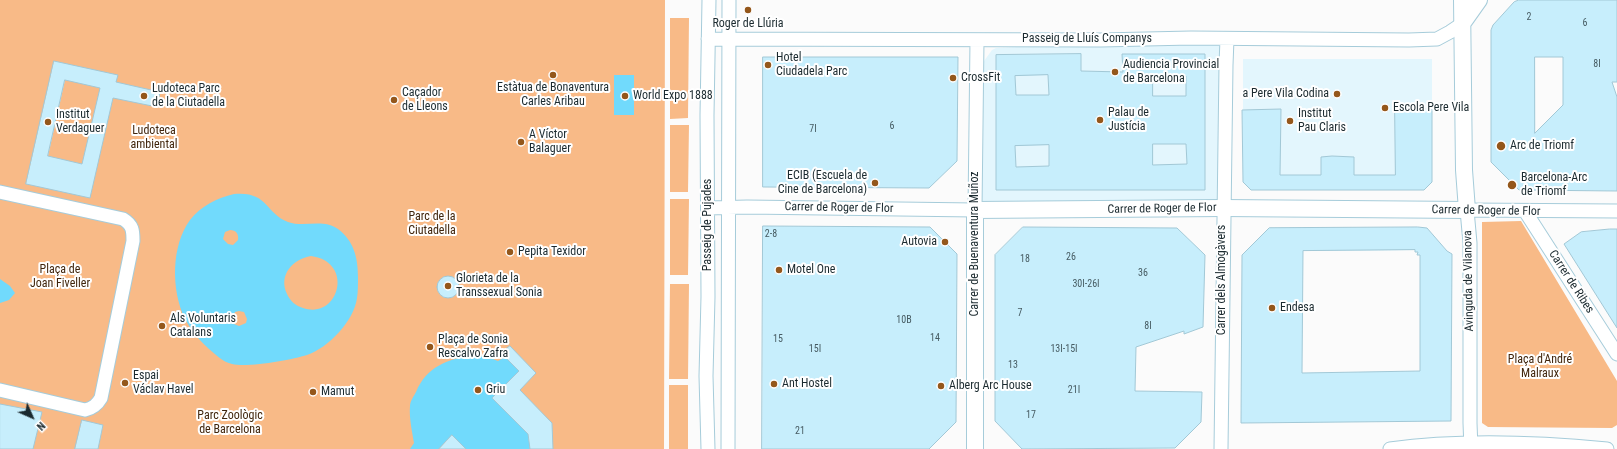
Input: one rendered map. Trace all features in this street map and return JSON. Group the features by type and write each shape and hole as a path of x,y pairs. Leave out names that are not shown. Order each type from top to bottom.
{"main road":[{"path":"1462,0 1462,24"},
{"name":"Passeig de Lluís Companys","path":"1462,24 1479,0"},
{"name":"Avinguda de Vilanova","path":"1462,24 1464,170 1467,210"},
{"name":"Carrer de Roger de Flor","path":"975,210 1223,208 1467,210"},
{"name":"Carrer de Buenaventura Muñoz","path":"975,210 975,449"}],"street":[{"name":"Passeig de Pujades","path":"708,449 706,376 709,0"},
{"name":"Passeig de Pujades","path":"728,449 729,0"},
{"name":"Passeig de Lluís Companys","path":"708,39 977,40 1191,38 1409,40 1437,39 1462,24"},
{"name":"Carrer dels Almogàvers","path":"1221,449 1223,208 1227,39"},
{"name":"Carrer de Buenaventura Muñoz","path":"975,210 977,40"},
{"path":"0,192 123,219 132,226 133,241 101,398 98,404 85,410 0,390"},
{"name":"Carrer de Roger de Flor","path":"708,208 975,210"},
{"name":"Carrer de Roger de Flor","path":"1467,210 1617,211"},
{"name":"Avinguda de Vilanova","path":"1467,210 1470,243 1471,446"},
{"name":"Carrer de Ribes","path":"1525,211 1617,354"},
{"path":"1390,449 1569,445 1607,449"}],"shaded area":[{"name":"Palau de Justícia","path":"1191,38 1227,39 1223,208 975,210 976,162 984,61 992,50 996,48"},
{"path":"1243,59 1432,59 1432,182 1424,190 1251,190 1243,182"}],"green space":[{"name":"Parc de la Ciutadella","path":"0,0 665,0 664,449 0,449"},
{"path":"670,18 689,18 688,118 670,119"},
{"path":"670,125 689,125 688,192 670,192"},
{"path":"670,199 689,199 688,275 670,275"},
{"name":"Plaça d'André Malraux","path":"1521,221 1617,381 1617,425 1612,428 1488,427 1482,423 1482,222"},
{"path":"670,284 689,284 688,379 669,379"},
{"path":"669,385 688,385 688,449 669,449"}],"water":[{"path":"614,75 634,75 634,115 614,115"},
{"path":"234,194 245,194 254,196 260,199 280,218 294,224 326,224 332,226 338,229 351,244 356,257 358,270 358,293 355,307 351,316 339,332 331,340 315,351 300,357 269,363 248,365 232,364 220,358 206,346 199,339 185,319 180,307 175,282 176,255 179,242 194,215 210,203","holes":["230,230 237,233 238,236 238,240 233,245 228,244 223,239 225,232","311,256 325,260 333,268 337,278 337,289 333,298 326,306 315,309 303,308 296,305 288,297 284,280 286,274 293,264","235,312 244,312 247,319 246,323 239,326 234,324 232,319"]},
{"path":"0,279 10,286 15,293 9,300 0,303"},
{"path":"472,355 485,356 498,361 505,357 519,371 492,398 528,434 530,449 466,449 452,435 439,449 410,449 414,443 410,420 410,404 421,383 432,370 446,362"}],"building":[{"path":"1519,0 1617,0 1617,82 1612,82 1617,97 1617,191 1519,190 1491,162 1491,30 1493,25 1514,2","holes":["1535,57 1563,57 1563,105 1535,133"]},
{"name":"Palau de Justícia","path":"1081,54 1081,71 1123,72 1122,54 1205,54 1205,190 996,190 996,55","holes":["1048,75 1049,95 1016,95 1015,76","1153,76 1186,76 1186,96 1153,96","1153,144 1186,144 1187,164 1153,165","1049,145 1049,166 1016,167 1015,146"]},
{"path":"763,57 958,57 957,161 929,188 763,187"},
{"name":"Institut Verdaguer","path":"54,61 118,75 116,82 160,92 157,107 113,98 90,198 26,184","holes":["65,80 100,88 82,164 48,156"]},
{"path":"1395,108 1432,109 1432,182 1424,190 1251,190 1243,182 1242,110 1281,109 1280,175 1321,175 1321,157 1332,156 1354,157 1354,175 1395,175"},
{"path":"763,226 930,227 957,254 956,422 929,449 762,449"},
{"path":"1023,227 1177,228 1205,255 1203,327 1184,334 1184,331 1136,347 1135,391 1202,392 1201,422 1175,448 1022,449 995,421 995,255"},
{"name":"Endesa","path":"1269,228 1427,228 1447,251 1452,254 1451,421 1241,423 1242,255","holes":["1415,250 1415,252 1418,252 1417,255 1420,255 1420,371 1302,373 1303,251"]},
{"path":"1617,229 1617,328 1564,244 1581,232"},
{"name":"Glorieta de la Transsexual Sonia","path":"448,276 456,279 459,287 456,295 448,298 440,295 437,287 440,279"},
{"path":"510,346 536,373 520,390 552,423 553,449 530,449 528,434 492,398 519,371 501,353"},
{"path":"0,404 42,412 33,449 0,449"},
{"path":"82,420 103,425 98,449 75,449"},
{"path":"452,435 466,449 439,449"}],"place":[{"name":"Roger de Llúria","path":"748,10"},
{"name":"Hotel Ciudadela Parc","path":"768,65"},
{"name":"Audiencia Provincial de Barcelona","path":"1115,72"},
{"name":"Estàtua de Bonaventura Carles Aribau","path":"553,75"},
{"name":"CrossFit","path":"953,78"},
{"name":"a Pere Vila Codina","path":"1337,94"},
{"name":"Ludoteca Parc de la Ciutadella","path":"144,96"},
{"name":"World Expo 1888","path":"625,96"},
{"name":"Caçador de Lleons","path":"394,100"},
{"name":"Escola Pere Vila","path":"1385,108"},
{"name":"Palau de Justícia","path":"1100,120"},
{"name":"Institut Pau Claris","path":"1290,121"},
{"name":"Institut Verdaguer","path":"48,122"},
{"name":"A Víctor Balaguer","path":"521,142"},
{"name":"Arc de Triomf","path":"1501,146"},
{"name":"ECIB (Escuela de Cine de Barcelona)","path":"875,183"},
{"name":"Barcelona-Arc de Triomf","path":"1512,185"},
{"name":"Autovia","path":"945,242"},
{"name":"Pepita Texidor","path":"510,252"},
{"name":"Motel One","path":"779,270"},
{"name":"Glorieta de la Transsexual Sonia","path":"448,286"},
{"name":"Endesa","path":"1272,308"},
{"name":"Als Voluntaris Catalans","path":"162,326"},
{"name":"Plaça de Sonia Rescalvo Zafra","path":"430,347"},
{"name":"Espai Václav Havel","path":"125,383"},
{"name":"Ant Hostel","path":"774,384"},
{"name":"Alberg Arc House","path":"941,386"},
{"name":"Griu","path":"478,390"},
{"name":"Mamut","path":"313,392"}],"park label":[{"name":"Ludoteca ambiental","path":"154,138"},
{"name":"Plaça de Joan Fiveller","path":"60,277"},
{"name":"Parc Zoològic de Barcelona","path":"230,423"}]}
